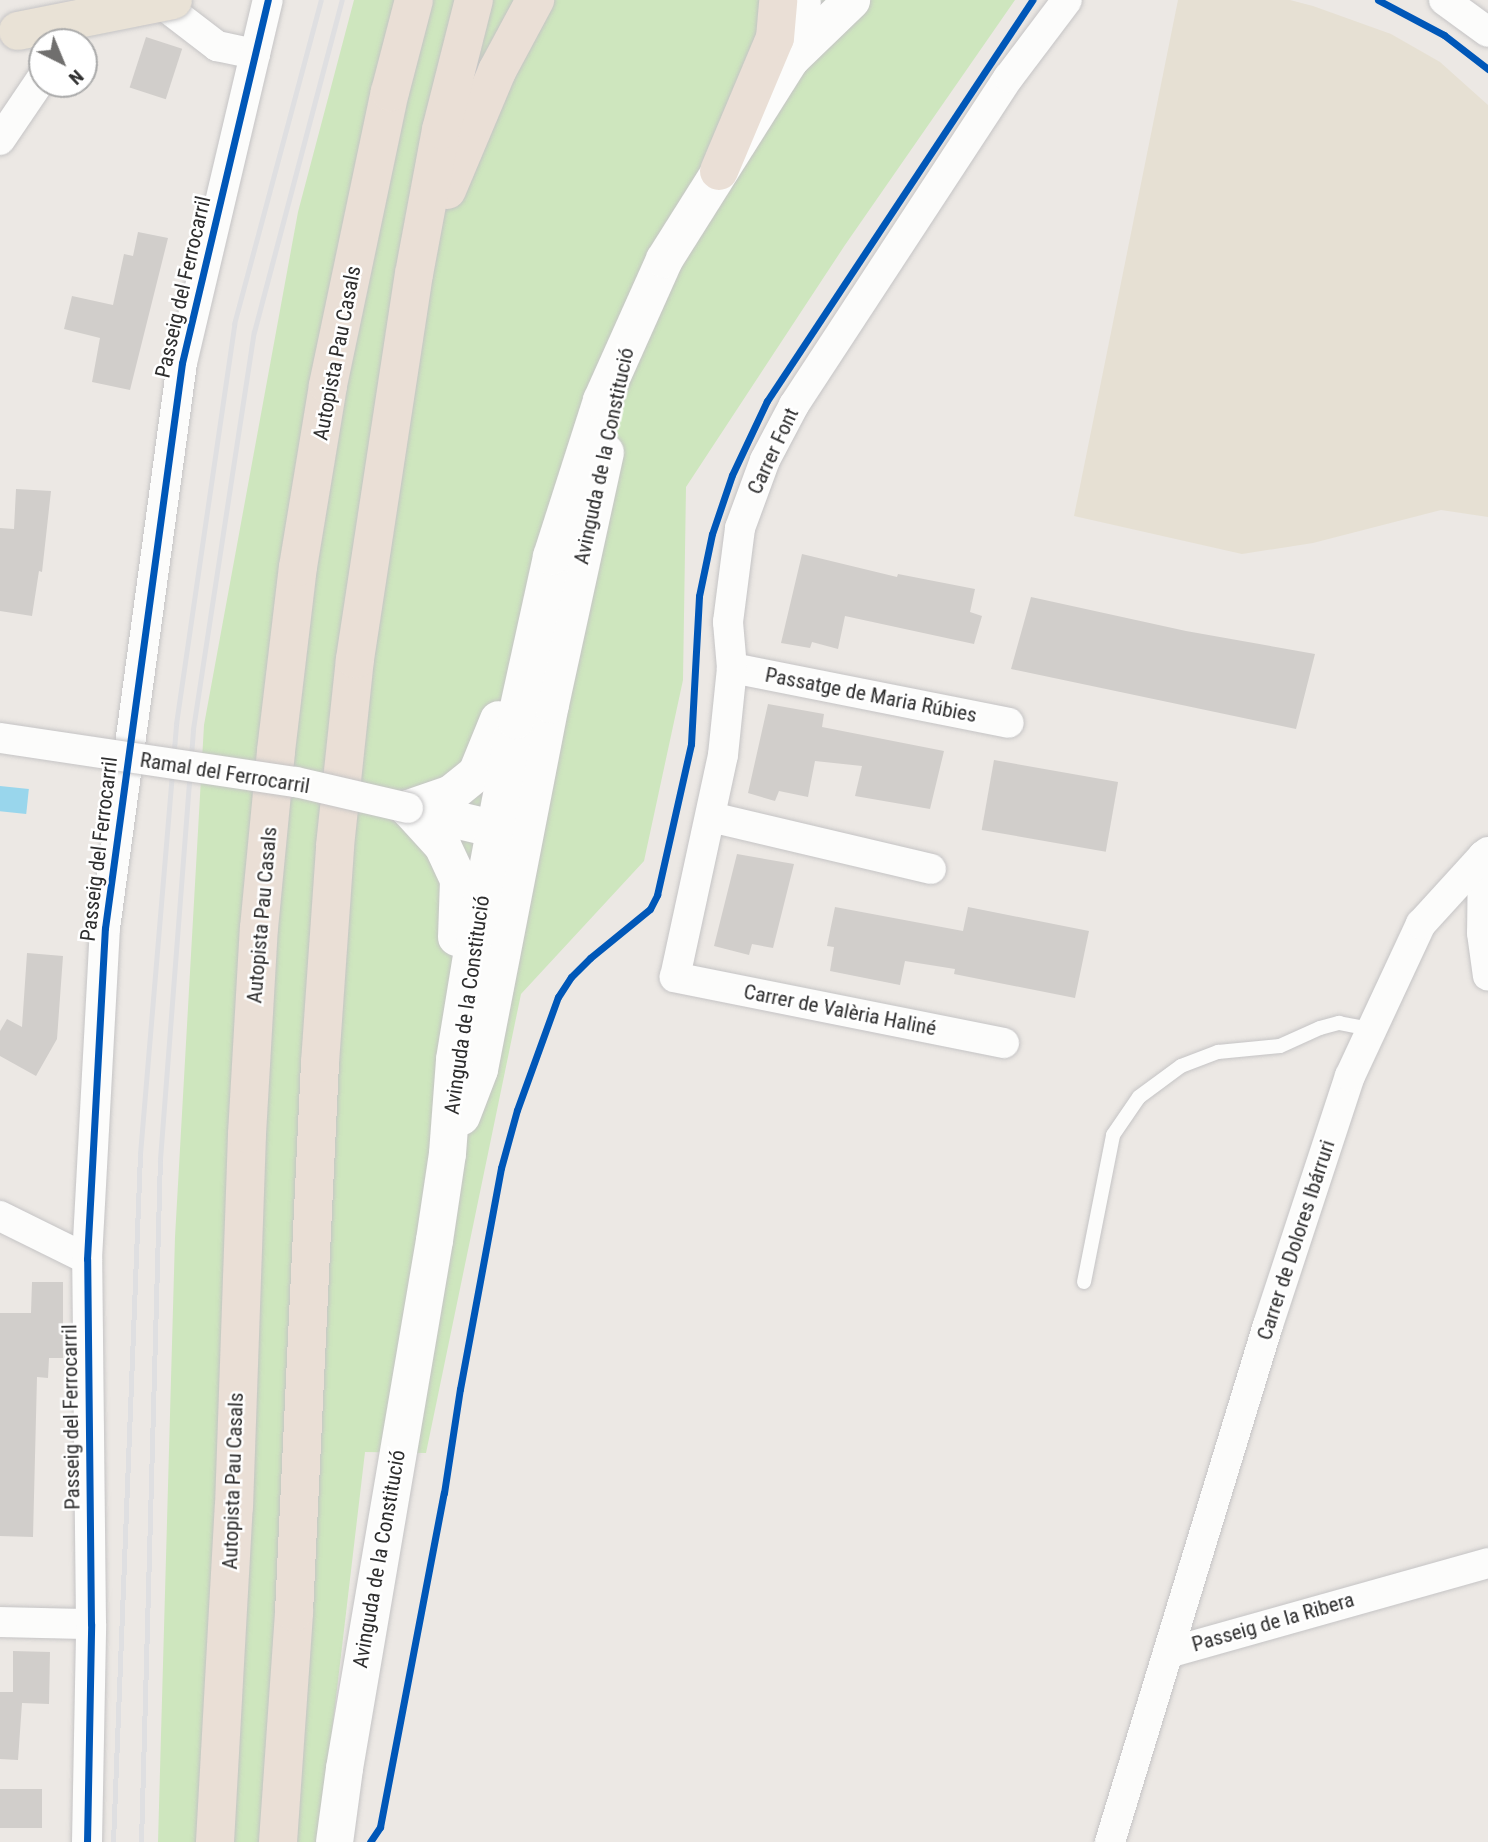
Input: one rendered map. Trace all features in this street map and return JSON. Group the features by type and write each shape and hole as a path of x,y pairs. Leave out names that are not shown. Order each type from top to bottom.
{"highway":[{"path":"18,31 173,0"},
{"name":"Autopista Pau Casals","path":"215,1842 234,1507 237,1359 248,1120 259,928 278,738 298,567 328,385 390,92 414,0"},
{"path":"278,1842 294,1612 319,1091 335,846 355,659 414,274 441,130 474,0"},
{"path":"414,274 476,118 535,0"},
{"path":"719,170 775,38 778,0"}],"street":[{"path":"74,28 90,0"},
{"path":"157,0 217,46 255,54"},
{"name":"Passeig del Ferrocarril","path":"87,1842 91,1624 87,1259 105,928 182,363 268,0"},
{"path":"790,59 802,0"},
{"path":"790,59 851,0"},
{"name":"Carrer Font","path":"675,977 723,755 732,668 728,621 740,528 765,460 794,405 980,120 1067,0"},
{"path":"1444,0 1488,32"},
{"name":"Avinguda de la Constitució","path":"334,1842 348,1742 447,1153 454,1059 496,820 566,563 601,400 664,259 790,59"},
{"path":"0,140 28,98"},
{"path":"408,808 452,793 476,773 493,736 525,621 566,563"},
{"name":"Avinguda de la Constitució","path":"447,1153 479,1069 550,704 566,563"},
{"name":"Passatge de Maria Rúbies","path":"732,668 1009,723"},
{"name":"Ramal del Ferrocarril","path":"0,738 296,782 408,808"},
{"path":"408,808 488,827 496,820"},
{"path":"408,808 442,845 458,880 450,1017 454,1059"},
{"path":"710,817 931,869"},
{"path":"1485,854 1482,933 1488,976"},
{"name":"Carrer de Dolores Ibárruri","path":"1168,1653 1273,1312 1350,1076 1421,924 1485,854"},
{"name":"Carrer de Valèria Haliné","path":"675,977 1004,1043"},
{"path":"0,1216 87,1259"},
{"name":"Passeig de la Ribera","path":"1110,1842 1168,1653 1488,1563"},
{"path":"0,1622 91,1624"}],"lane":[{"path":"1084,1282 1113,1135 1139,1097 1181,1066 1218,1052 1280,1046 1320,1028 1339,1023 1370,1029"}],"shaded area":[{"path":"1178,0 1290,0 1313,6 1391,34 1440,62 1488,105 1488,517 1441,510 1313,543 1242,554 1074,516"}],"green space":[{"path":"354,0 1015,0 845,245 686,487 683,680 644,861 521,994 426,1453 365,1452 319,1842 158,1842 175,1237 204,725 298,212"}],"water":[{"path":"0,786 29,789 26,814 0,811"}],"building":[{"path":"146,37 182,49 166,99 130,87"},
{"path":"138,232 168,238 130,390 92,382 100,338 64,329 72,296 113,305 124,254 133,256"},
{"path":"16,489 51,491 42,572 39,571 32,616 0,611 0,528 14,529"},
{"path":"802,554 897,577 898,574 975,589 970,612 982,616 974,644 845,616 838,649 812,642 810,648 781,643"},
{"path":"1031,597 1186,631 1315,654 1296,729 1011,669"},
{"path":"768,704 824,714 822,727 944,751 930,809 855,796 862,766 815,761 808,797 779,791 775,801 748,793"},
{"path":"994,760 1118,782 1106,852 982,830"},
{"path":"737,854 794,864 773,948 752,944 749,955 714,946"},
{"path":"835,907 963,931 968,907 1089,931 1075,998 954,974 955,969 905,961 900,985 830,971 834,947 827,946"},
{"path":"27,953 63,956 57,1039 36,1076 0,1056 0,1031 7,1019 22,1027"},
{"path":"32,1282 63,1282 63,1358 49,1358 48,1378 37,1377 33,1537 0,1536 0,1313 31,1313"},
{"path":"13,1651 50,1652 49,1704 22,1703 18,1760 0,1759 0,1692 13,1692"},
{"path":"0,1789 42,1789 42,1828 0,1828"}],"railway":[{"path":"113,1842 140,1154 176,724 234,324 321,0"},
{"path":"141,1842 160,1159 193,729 254,332 342,0"}],"cycle path":[{"path":"87,1842 91,1624 87,1259 105,928 182,363 268,0"},
{"path":"370,1842 380,1827 444,1493 460,1389 501,1168 517,1110 558,997 571,977 590,958 650,909 657,895 691,744 699,596 712,534 732,475 767,401 1032,0"},
{"path":"1378,0 1444,35 1488,69"}]}
